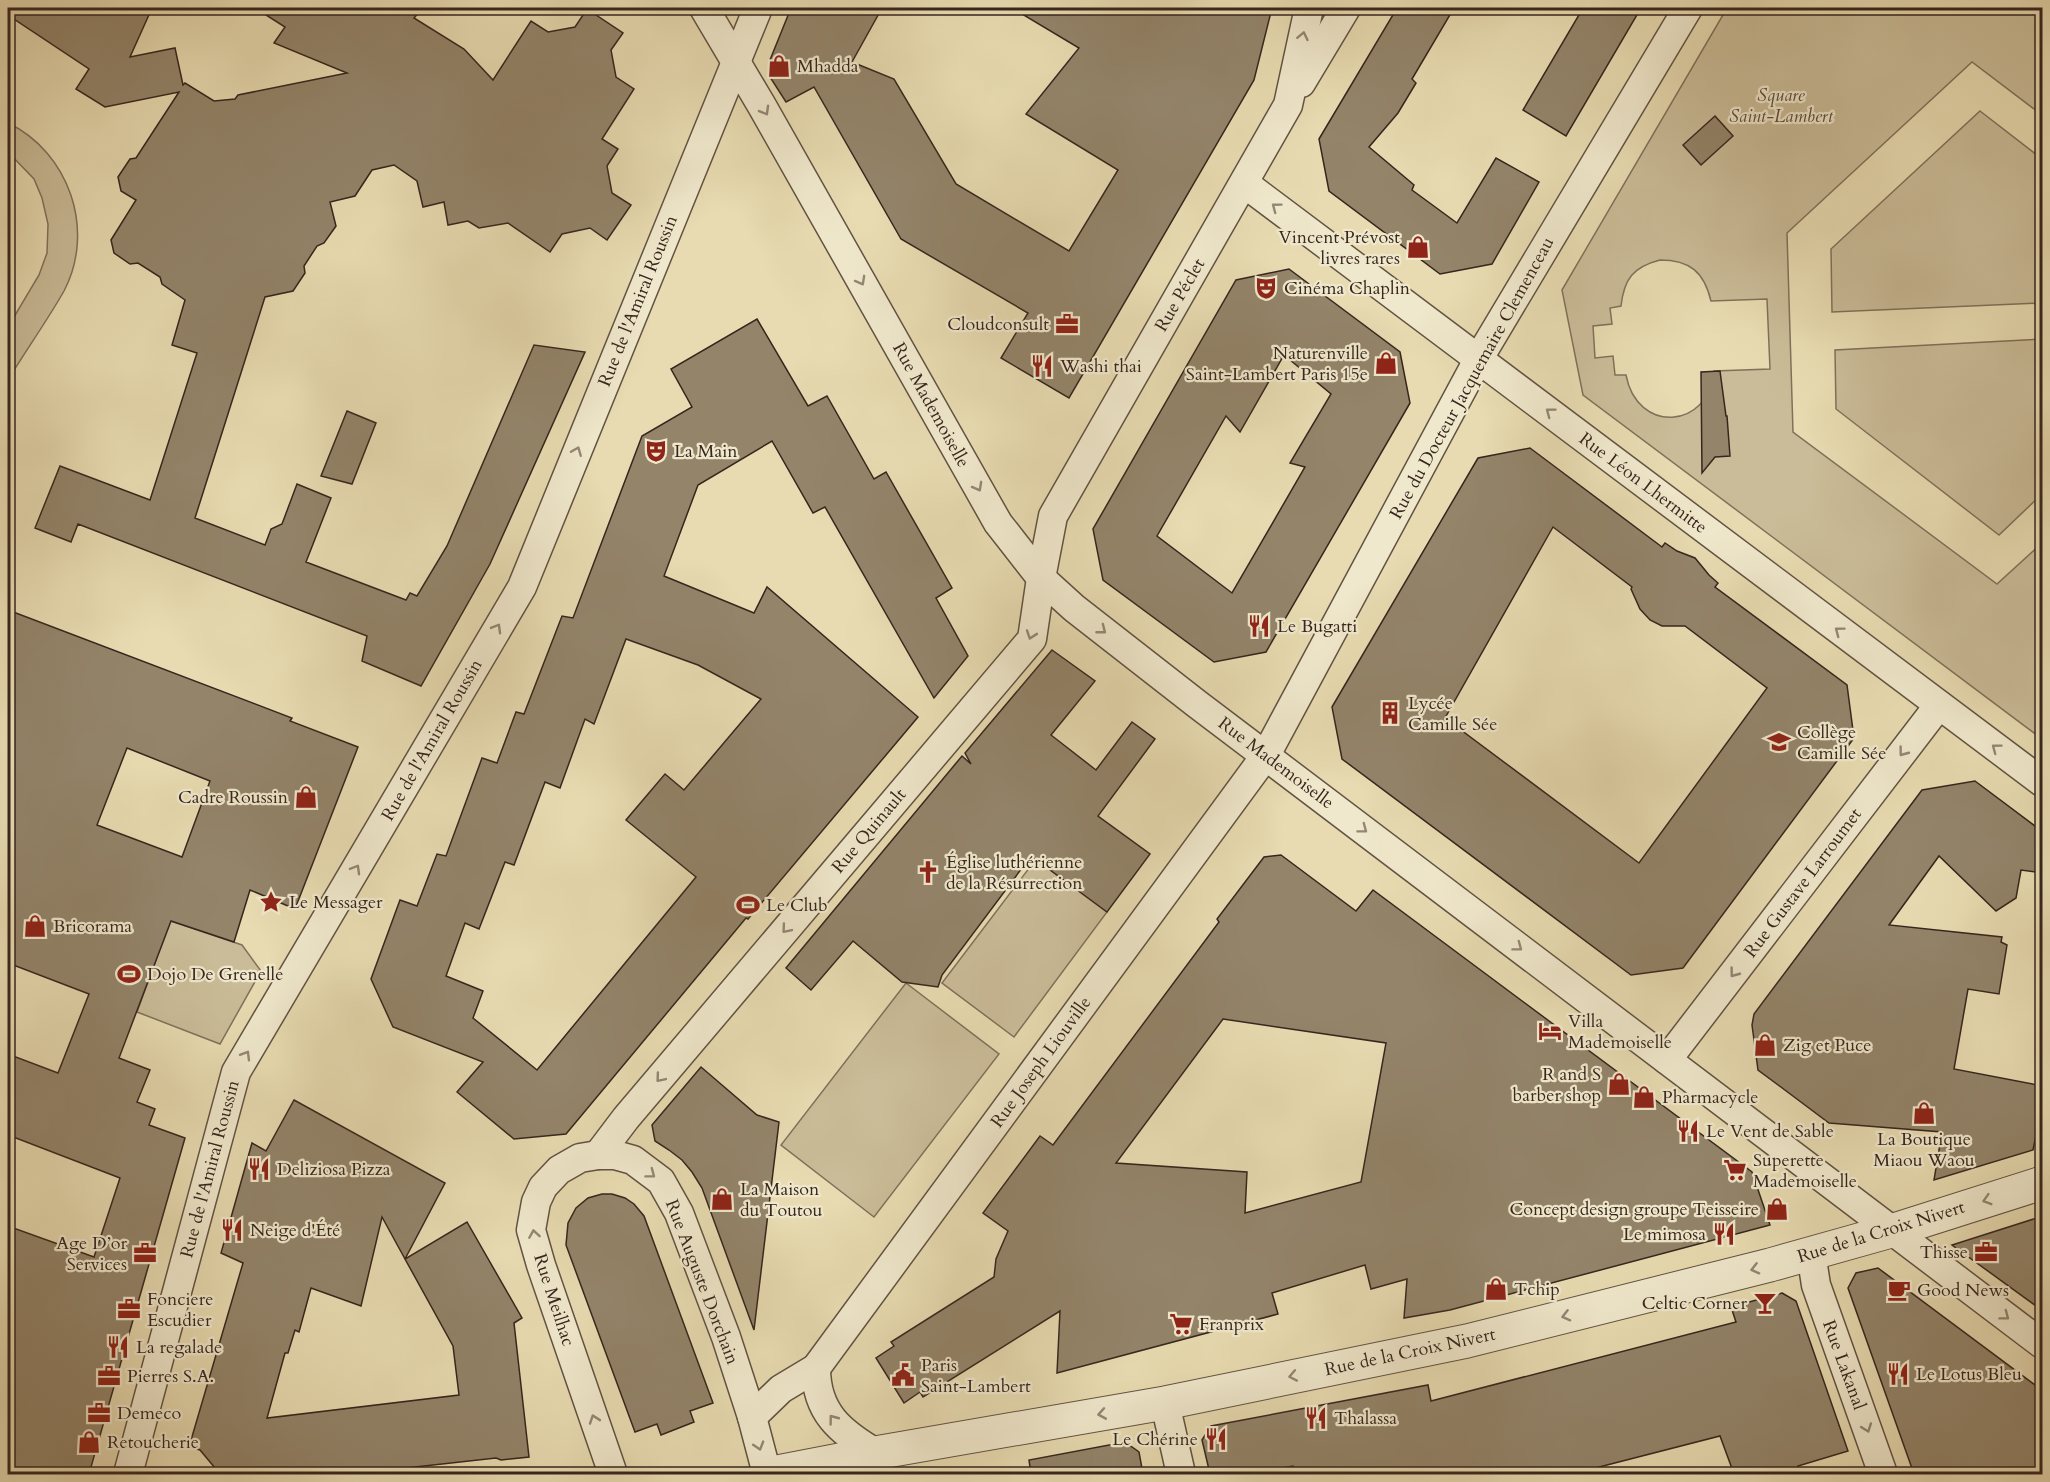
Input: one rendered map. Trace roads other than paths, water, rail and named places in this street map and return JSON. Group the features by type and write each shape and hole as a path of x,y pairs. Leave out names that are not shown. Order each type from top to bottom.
{"street":[{"name":"Rue Mademoiselle","path":"704,8 998,523 1041,578 1074,608 1197,704 2043,1344"},
{"name":"Rue de l'Amiral Roussin","path":"128,1474 236,1072 522,587 758,8"},
{"name":"Rue Péclet","path":"1041,578 1053,516 1288,105 1309,8"},
{"path":"1288,105 1346,8"},
{"name":"Rue du Docteur Jacquemaire Clemenceau","path":"1266,755 1479,358 1688,8"},
{"name":"Rue Léon Lhermitte","path":"1244,183 2043,783"},
{"name":"Rue Quinault","path":"598,1155 626,1118 1032,639 1041,578"},
{"name":"Rue Gustave Larroumet","path":"1667,1060 1939,705"},
{"name":"Rue Joseph Liouville","path":"752,1417 781,1389 816,1368 1266,755"},
{"name":"Rue Auguste Dorchain","path":"598,1155 615,1155 633,1160 661,1181 679,1213 726,1337 752,1417"},
{"name":"Rue Meilhac","path":"598,1155 580,1158 559,1170 543,1187 536,1202 531,1230 613,1474"},
{"name":"Rue de la Croix Nivert","path":"767,1474 1165,1403 1467,1341 1811,1253 2043,1183"},
{"name":"Rue Lakanal","path":"1811,1253 1815,1285 1883,1474"},
{"path":"816,1368 816,1384 820,1400 834,1423 860,1444 876,1453"},
{"path":"1165,1403 1181,1474"},
{"path":"752,1417 767,1474"}],"place":[{"name":"Mhadda","path":"779,66"},
{"name":"Vincent Prévost livres rares","path":"1418,247"},
{"name":"Cinéma Chaplin","path":"1266,288"},
{"name":"Cloudconsult","path":"1067,324"},
{"name":"Naturenville Saint-Lambert Paris 15e","path":"1386,363"},
{"name":"Washi thai","path":"1042,366"},
{"name":"La Main","path":"656,451"},
{"name":"Le Bugatti","path":"1259,626"},
{"name":"Lycée Camille Sée","path":"1390,713"},
{"name":"Collège Camille Sée","path":"1779,742"},
{"name":"Cadre Roussin","path":"306,797"},
{"name":"Église luthérienne de la Résurrection","path":"928,872"},
{"name":"Le Messager","path":"271,902"},
{"name":"Le Club","path":"748,905"},
{"name":"Bricorama","path":"35,926"},
{"name":"Dojo De Grenelle","path":"129,974"},
{"name":"Villa Mademoiselle","path":"1550,1031"},
{"name":"Zig et Puce","path":"1765,1045"},
{"name":"R and S barber shop","path":"1619,1084"},
{"name":"Pharmacycle","path":"1644,1097"},
{"name":"La Boutique Miaou Waou","path":"1924,1113"},
{"name":"Le Vent de Sable","path":"1688,1131"},
{"name":"Deliziosa Pizza","path":"259,1169"},
{"name":"Superette Mademoiselle","path":"1735,1170"},
{"name":"La Maison du Toutou","path":"722,1199"},
{"name":"Concept design groupe Teisseire","path":"1777,1209"},
{"name":"Neige d'Été","path":"232,1230"},
{"name":"Le mimosa","path":"1724,1234"},
{"name":"Thisse","path":"1986,1252"},
{"name":"Age D’or Services","path":"145,1253"},
{"name":"Tchip","path":"1496,1289"},
{"name":"Good News","path":"1899,1290"},
{"name":"Celtic Corner","path":"1765,1303"},
{"name":"Fonciere Escudier","path":"129,1309"},
{"name":"Franprix","path":"1181,1324"},
{"name":"La regalade","path":"118,1347"},
{"name":"Le Lotus Bleu","path":"1898,1374"},
{"name":"Paris Saint-Lambert","path":"903,1375"},
{"name":"Pierres S.A.","path":"109,1376"},
{"name":"Demeco","path":"99,1413"},
{"name":"Thalassa","path":"1316,1418"},
{"name":"Le Chérine","path":"1216,1439"},
{"name":"Retoucherie","path":"89,1442"}],"park label":[{"name":"Square Saint-Lambert","path":"1781,106"}]}
